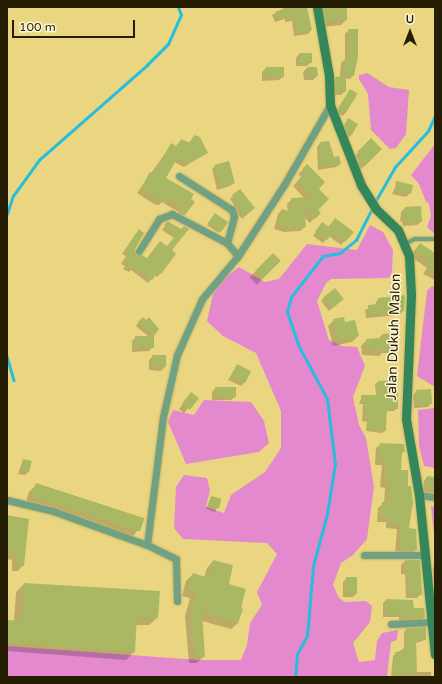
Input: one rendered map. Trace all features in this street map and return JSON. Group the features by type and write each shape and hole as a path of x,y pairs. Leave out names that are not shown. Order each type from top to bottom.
{"street":[{"name":"Jalan Dukuh Malon","path":"317,7 329,76 330,104 361,185 374,206 398,230 409,256 412,295 406,419 419,495 435,654"},
{"path":"147,545 169,387 177,355 202,299 238,256 284,185 330,104"},
{"path":"179,176 232,210 234,217 227,243"},
{"path":"139,250 159,219 172,214 227,243 238,256"},
{"path":"419,495 435,497"},
{"path":"7,500 53,511 147,545 176,559 177,601"},
{"path":"364,555 424,555"},
{"path":"391,624 432,622"}],"lane":[{"path":"404,244 415,239 435,239"}],"shaded area":[{"path":"367,73 389,87 409,90 406,134 396,148 390,149 371,130 368,94 359,79 359,75"},
{"path":"435,144 435,234 427,227 431,216 429,204 426,202 419,184 411,175"},
{"path":"370,225 383,232 393,250 392,272 389,278 331,279 326,283 317,301 329,340 342,346 357,347 365,366 353,397 359,425 366,438 374,487 367,539 353,555 341,563 333,585 339,598 345,602 366,601 372,606 370,622 353,643 359,662 375,660 377,641 382,633 398,630 397,640 391,642 387,677 7,677 7,646 199,660 241,660 247,645 250,623 262,605 257,592 277,554 267,543 183,539 174,528 176,487 184,475 207,478 210,490 206,507 224,513 231,495 265,472 281,448 281,411 256,353 223,336 207,321 213,294 221,281 239,267 265,282 279,279 307,244 357,250"},
{"path":"432,286 435,287 435,387 417,376 427,291"},
{"path":"204,400 251,402 264,421 269,443 259,452 186,464 168,422 173,410 194,415"},
{"path":"435,408 435,468 424,466 419,446 418,410"},
{"path":"431,506 435,507 435,536 434,534"}],"building":[{"path":"307,7 312,30 297,33 295,18 289,19 288,16 278,20 276,11"},
{"path":"324,7 347,7 347,20 324,20"},
{"path":"348,29 358,29 358,56 354,76 343,74 345,58 349,59"},
{"path":"299,53 312,53 312,63 299,63"},
{"path":"266,67 284,67 284,77 266,77"},
{"path":"307,67 317,67 318,76 307,77"},
{"path":"346,76 346,92 336,92 335,77"},
{"path":"350,89 358,94 345,113 338,109"},
{"path":"348,118 358,124 352,135 347,132 344,126"},
{"path":"194,135 200,137 208,153 189,163 178,157 166,178 194,194 191,199 195,202 185,215 180,212 182,207 166,197 164,201 159,200 141,188 150,172 154,174 171,143 178,147 181,139 191,143"},
{"path":"371,138 382,149 364,167 358,161 362,157 357,152"},
{"path":"329,141 334,157 339,156 341,164 321,167 320,142"},
{"path":"229,161 235,183 220,187 215,165"},
{"path":"307,164 325,182 319,189 329,199 318,210 321,213 315,219 304,209 306,227 289,228 277,224 282,209 292,212 291,198 311,197 297,181 306,172 302,169"},
{"path":"396,181 413,185 411,194 395,191"},
{"path":"240,189 255,208 245,216 235,203 237,201 232,195"},
{"path":"421,206 422,222 406,223 406,218 403,218 405,207"},
{"path":"215,213 228,222 221,232 208,223"},
{"path":"335,218 354,232 345,242 333,233 327,240 315,232 322,222 329,227"},
{"path":"167,221 181,229 184,226 189,229 172,250 176,254 161,274 158,272 152,280 135,267 133,269 126,265 127,263 124,261 129,253 125,250 139,229 144,233 135,249 137,255 142,255 147,258 160,241 167,246 177,234 164,226"},
{"path":"420,243 435,253 435,272 428,269 431,262 414,251"},
{"path":"273,253 281,261 263,278 255,271"},
{"path":"335,288 344,299 333,308 324,297"},
{"path":"405,295 404,311 369,315 368,305 378,304 378,298"},
{"path":"143,317 146,320 149,317 159,329 154,336 138,322"},
{"path":"344,317 345,322 355,320 359,336 338,341 333,319"},
{"path":"395,333 398,347 386,348 386,351 367,349 366,339 382,338 382,334"},
{"path":"135,336 154,336 154,348 135,348"},
{"path":"152,355 166,355 166,367 152,367"},
{"path":"237,364 251,371 245,383 231,376"},
{"path":"398,380 398,409 387,409 386,431 368,428 369,419 365,419 365,402 361,402 361,395 378,395 378,381"},
{"path":"215,387 236,387 236,397 215,397"},
{"path":"431,389 432,404 417,405 416,390"},
{"path":"191,392 199,398 190,410 182,404"},
{"path":"380,443 404,444 405,452 402,451 401,470 408,470 408,486 411,486 413,503 409,528 416,529 417,550 399,550 402,525 390,524 390,518 381,517 382,502 388,502 389,483 385,483 386,461 379,460"},
{"path":"23,459 32,461 29,472 21,470"},
{"path":"427,476 435,477 435,489 426,489"},
{"path":"36,483 144,518 140,532 32,496"},
{"path":"211,496 222,499 219,509 208,506"},
{"path":"7,515 29,519 24,566 17,565 18,554 7,554"},
{"path":"213,560 233,565 229,584 246,589 240,608 243,609 238,623 202,612 205,657 195,657 191,609 196,592 188,589 193,573 209,578"},
{"path":"405,560 420,560 422,595 409,595 408,570 405,570"},
{"path":"346,577 357,577 357,594 346,594"},
{"path":"24,583 160,591 158,618 137,617 135,652 7,643 7,620 21,621"},
{"path":"386,599 413,600 414,608 424,608 425,617 402,618 402,614 386,613"},
{"path":"426,627 426,640 416,640 417,674 393,674 395,652 404,651 404,647 407,647 406,628"}],"waterway":[{"path":"7,214 13,196 39,160 147,65 168,44 181,15 178,7"},
{"path":"375,202 395,167 428,131 435,116"},
{"path":"295,677 297,654 307,636 313,566 327,514 335,464 327,399 299,347 287,312 291,297 323,256 340,253 356,240 372,208"},
{"path":"7,356 14,380"}]}
